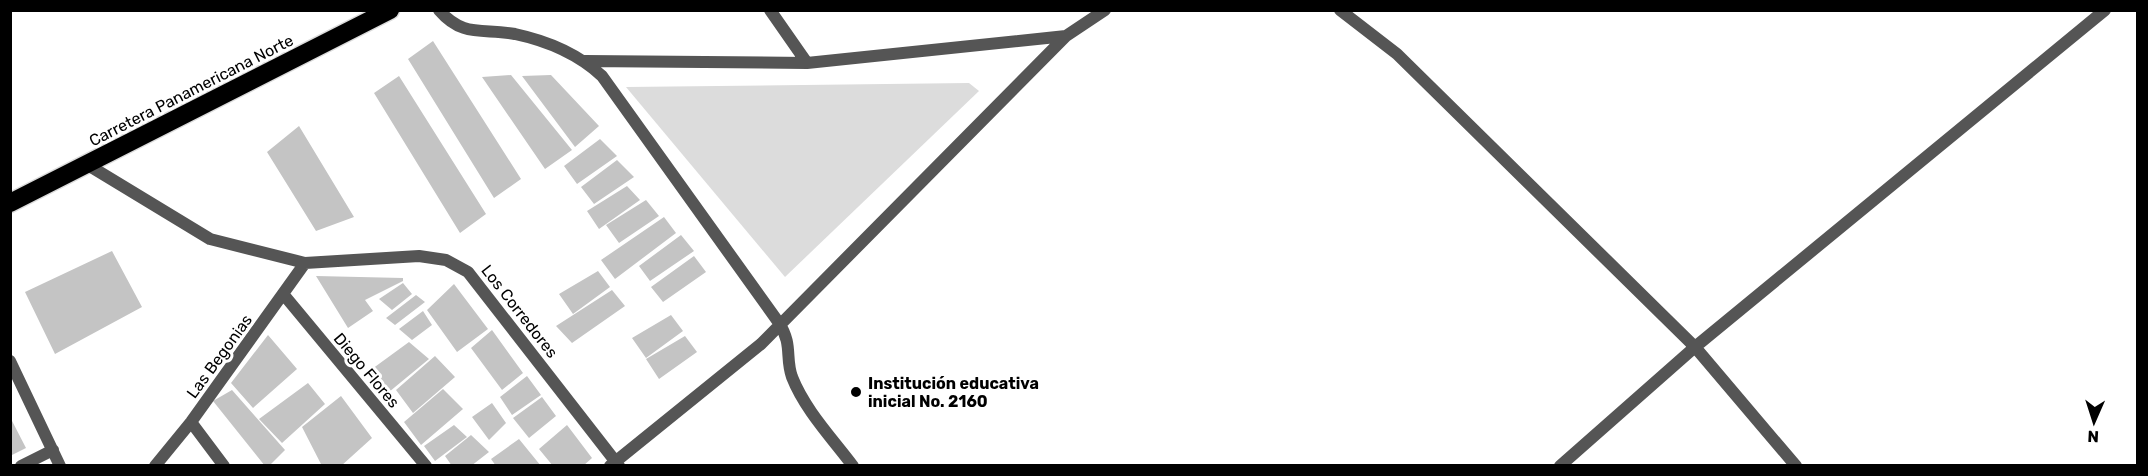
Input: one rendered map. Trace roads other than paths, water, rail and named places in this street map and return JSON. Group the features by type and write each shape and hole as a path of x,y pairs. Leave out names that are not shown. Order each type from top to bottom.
{"highway":[{"name":"Carretera Panamericana Norte","path":"10,203 390,10"},
{"path":"10,188 48,185"}],"street":[{"path":"439,10 450,24 461,28 516,34 569,52 585,61 602,76 779,323 788,337 791,374 804,402 853,465"},
{"path":"770,10 807,63"},
{"path":"615,464 761,344 779,323 1066,36 1105,10"},
{"path":"1340,10 1397,54 1695,347 1796,465"},
{"path":"1560,465 1695,347 2105,10"},
{"path":"585,61 807,63 1066,36"},
{"name":"Los Corredores","path":"88,165 210,239 305,262 419,256 446,260 468,272 615,464"},
{"name":"Las Begonias","path":"155,465 191,422 284,295 305,262"},
{"name":"Diego Flores","path":"284,295 426,465"},
{"path":"10,361 60,465"},
{"path":"191,422 224,465"},
{"path":"21,465 53,450"}],"place":[{"name":"Institución educativa inicial No. 2160","path":"856,392"}]}
